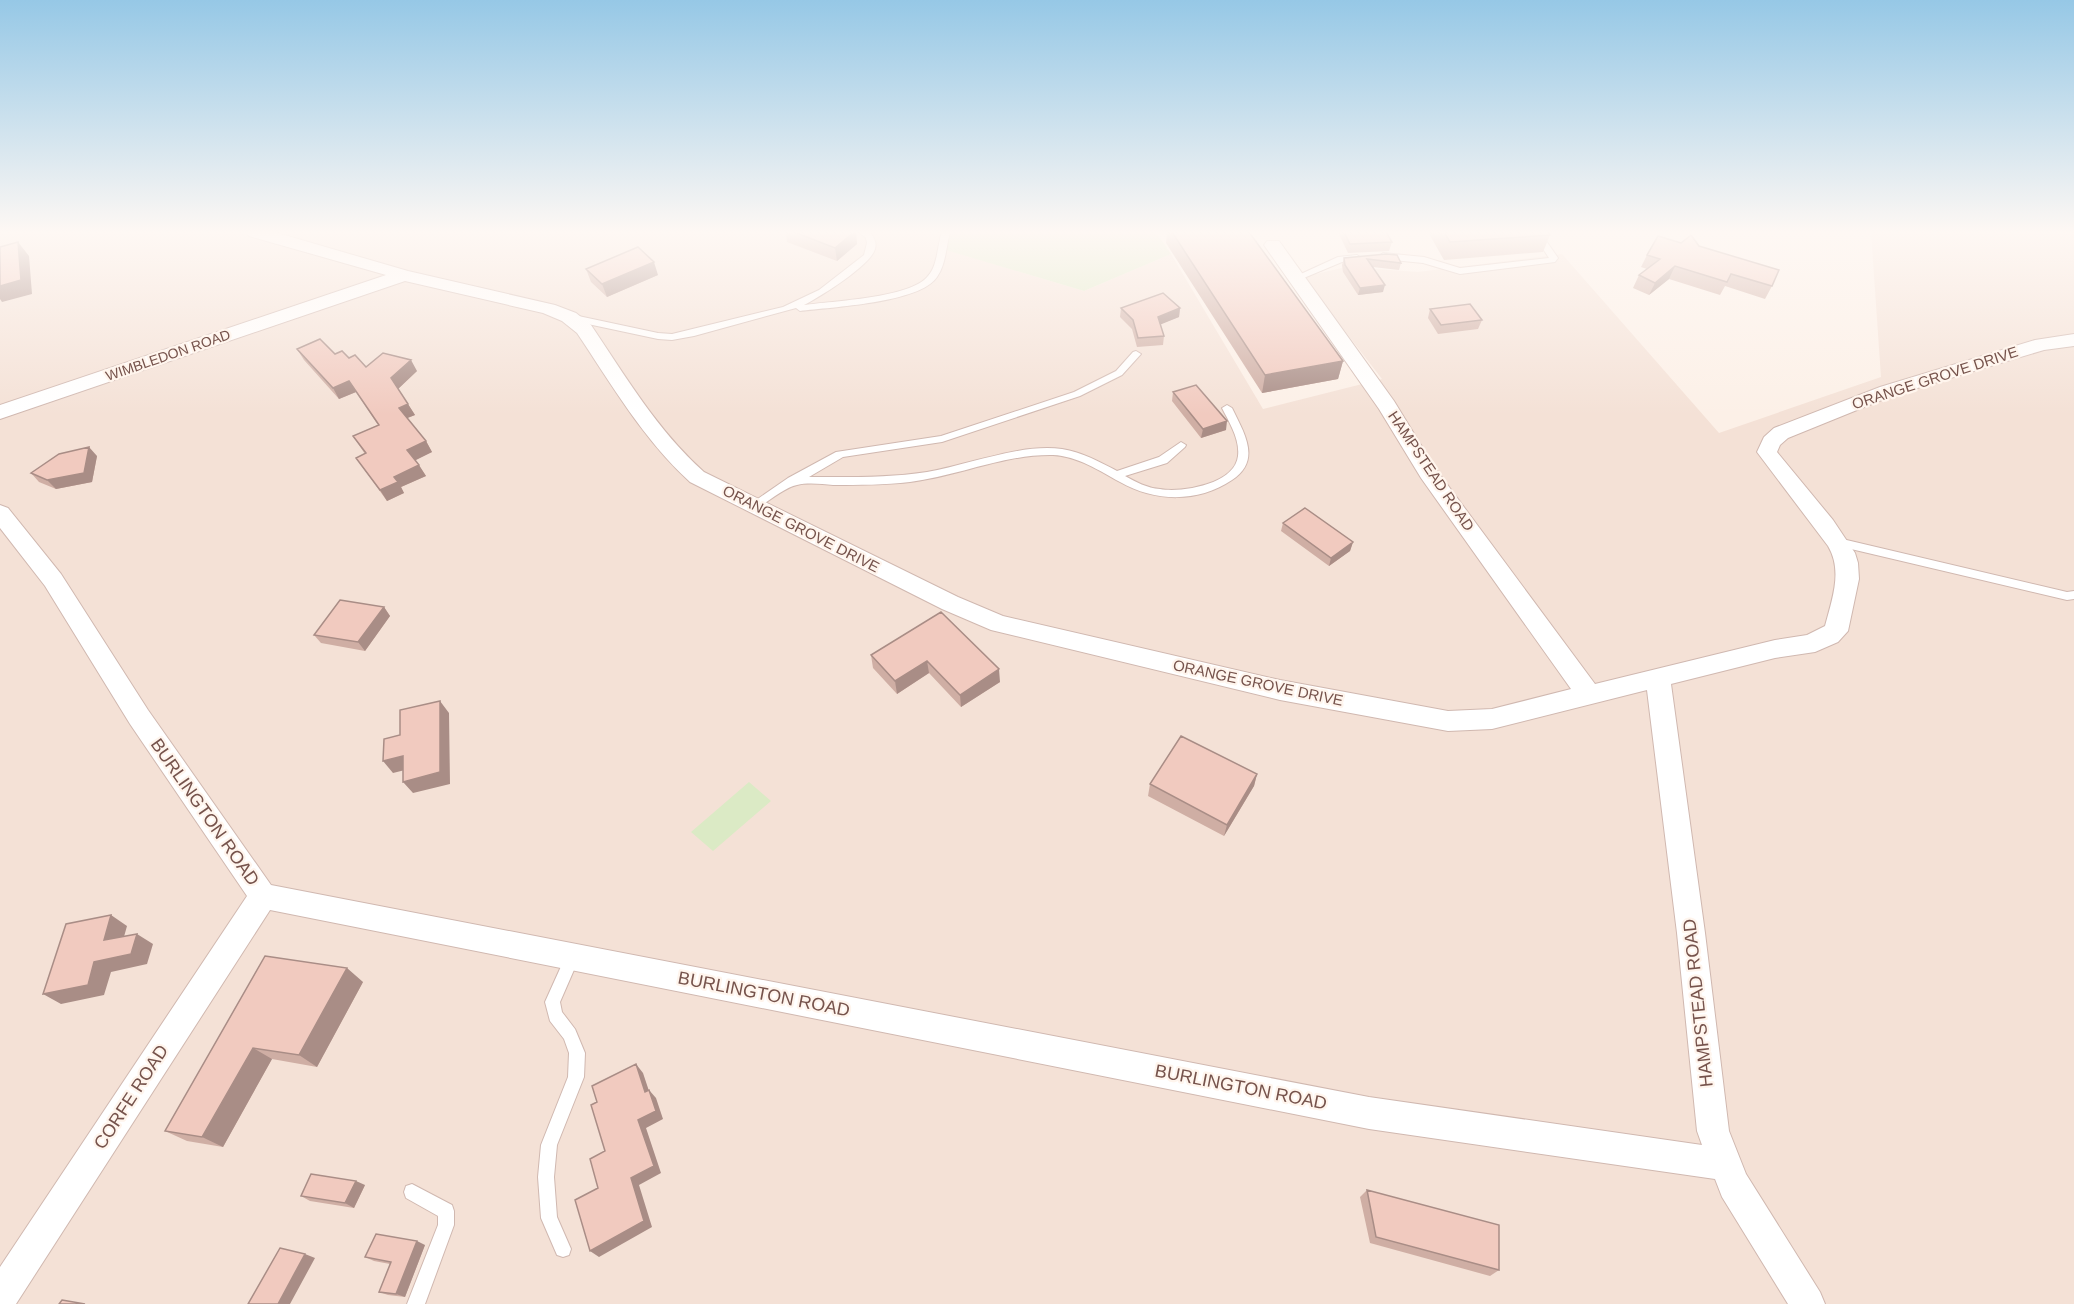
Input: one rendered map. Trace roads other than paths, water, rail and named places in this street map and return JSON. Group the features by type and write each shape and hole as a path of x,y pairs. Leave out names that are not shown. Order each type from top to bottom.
{"street":[{"name":"WIMBLEDON ROAD","path":"0,412 351,293"},
{"name":"ORANGE GROVE DRIVE","path":"480,293 549,309 569,317 584,329 654,436 674,458 697,477 950,603 999,624 1280,690 1448,721 1492,718 1590,696 1775,649 1828,639 1836,632 1848,570 1847,561 1838,542 1776,467 1767,452 1771,442 1782,433 1921,380 2042,344 2074,340"},
{"name":"HAMPSTEAD ROAD","path":"1307,293 1387,406 1428,473 1590,696"},
{"name":"BURLINGTON ROAD","path":"0,513 53,580 139,717 263,896 1369,1113 1724,1164"},
{"name":"HAMPSTEAD ROAD","path":"1658,678 1691,933 1713,1131 1724,1164 1749,1211 1808,1304"},
{"name":"CORFE ROAD","path":"0,1298 263,896"}],"lane":[{"path":"786,309 820,293"},
{"path":"569,317 672,337 786,309 866,300 898,293"},
{"path":"754,505 840,454 942,439 1077,394 1119,373 1136,354"},
{"path":"792,481 908,478 939,474 1009,457 1062,452 1079,457 1141,489 1166,494 1188,493 1214,486 1235,474 1243,464 1244,444 1227,408"},
{"path":"1117,475 1163,460 1181,445"},
{"path":"1838,542 2067,596 2074,595"},
{"path":"563,1249 549,1218 546,1177 549,1145 576,1077 577,1053 570,1034 555,1016 552,1002 573,956"},
{"path":"412,1192 446,1211 446,1225 416,1304"}]}
